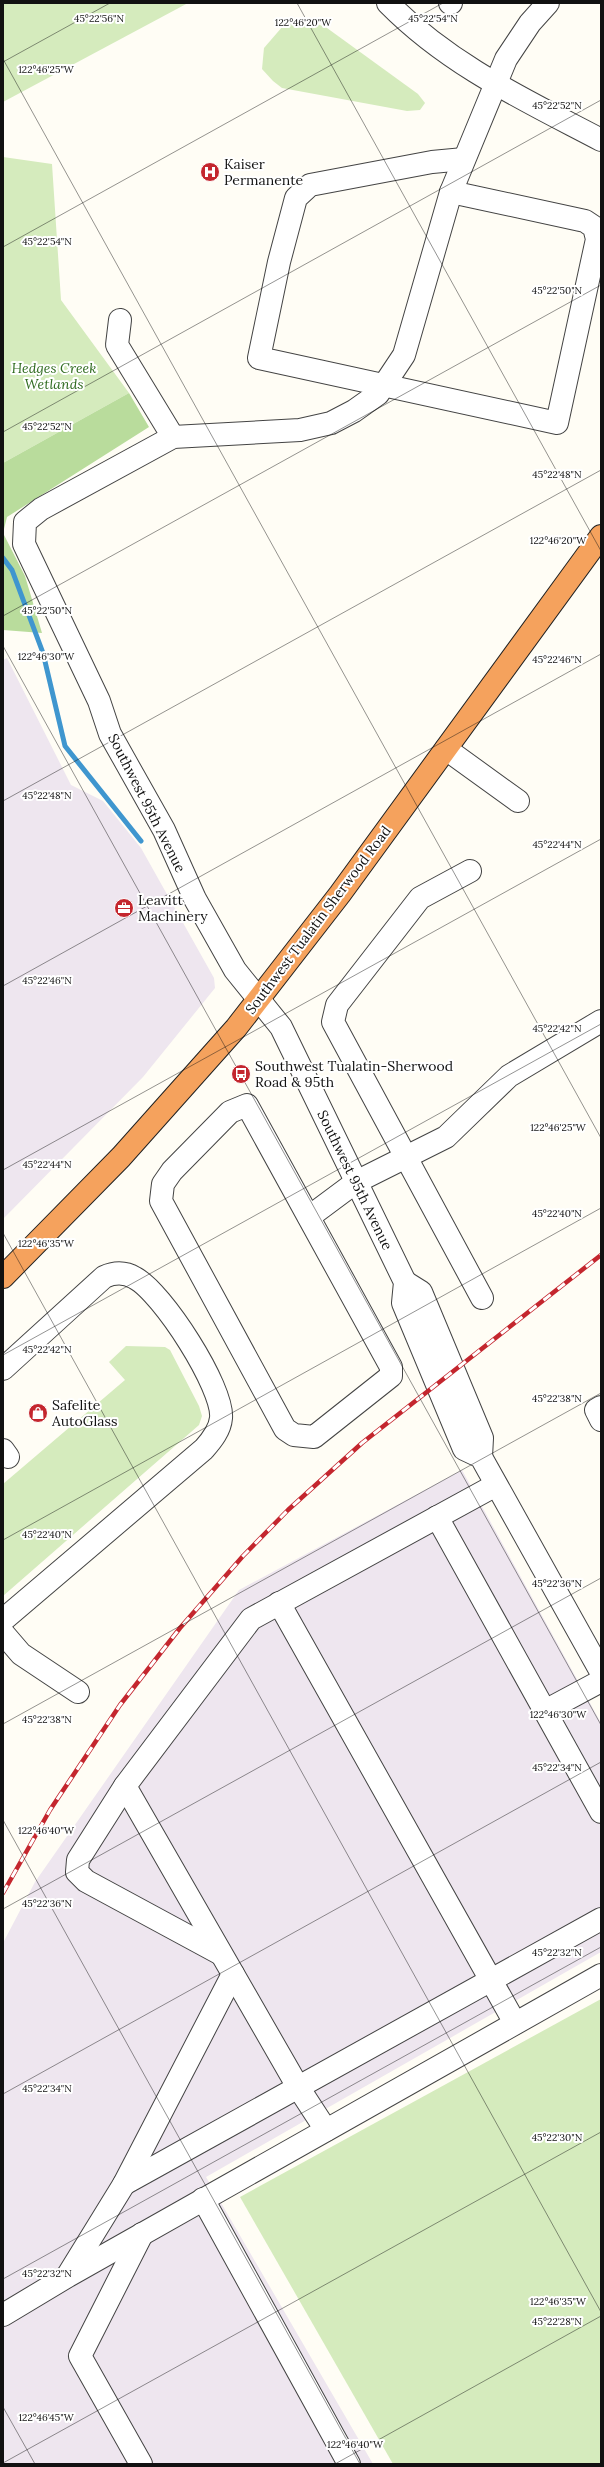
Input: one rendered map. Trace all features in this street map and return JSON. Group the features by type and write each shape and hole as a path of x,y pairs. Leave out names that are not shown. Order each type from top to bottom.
{"highway":[{"name":"Southwest Tualatin Sherwood Road","path":"3,1277 79,1202 170,1104 259,998 340,894 601,536"}],"street":[{"path":"388,3 409,24 445,53 496,84 601,140"},
{"path":"120,320 117,345 173,437 300,430 331,424 378,394 404,355 451,192 506,59 530,23 548,3"},
{"path":"451,192 585,221 594,227 597,238 557,423 259,358 279,262 296,198 310,185 432,162 464,159"},
{"name":"Southwest 95th Avenue","path":"173,437 41,509 25,522 24,544 99,701 110,734 164,830 195,899 235,970 281,1027 405,1282 403,1303 464,1449 480,1457 601,1672"},
{"path":"446,749 518,801"},
{"path":"470,871 420,898 337,1005 334,1022 482,1298"},
{"path":"309,1217 356,1182 446,1137 509,1076 601,1022"},
{"path":"247,1105 309,1217 391,1367 391,1376 314,1437 304,1437 285,1429 161,1201 161,1192 163,1184 172,1171 230,1112 247,1105"},
{"path":"3,1368 104,1277 115,1272 135,1278 149,1288 169,1312 216,1390 221,1418 212,1441 204,1449 3,1620"},
{"path":"601,1407 596,1410 601,1420"},
{"path":"221,1954 86,1882 77,1872 78,1860 125,1786 251,1619 496,1485"},
{"path":"437,1517 601,1812"},
{"path":"279,1603 515,2023"},
{"path":"3,1633 21,1654 78,1692"},
{"path":"545,1711 601,1681"},
{"path":"125,1786 298,2087 326,2130"},
{"path":"124,2184 601,1919"},
{"path":"68,2276 124,2184 233,1974"},
{"path":"3,2315 203,2199 601,1975"},
{"path":"203,2199 349,2464"},
{"path":"140,2464 80,2356 142,2234"}],"shaded area":[{"path":"7,658 71,785 103,801 141,848 214,978 215,988 143,1077 3,1219 3,660"},
{"path":"462,1470 601,1723 601,1952 206,2177 373,2464 3,2464 3,1943 35,1882 239,1590"}],"green space":[{"path":"3,3 188,3 3,102"},
{"path":"303,18 327,28 418,94 425,103 420,110 407,111 282,88 273,81 262,69 264,48 283,26"},
{"name":"Hedges Creek Wetlands","path":"3,157 52,164 61,300 129,393 3,463"},
{"path":"129,393 149,427 7,517 3,533 3,463"},
{"path":"3,533 25,576 42,633 3,630"},
{"path":"126,1346 165,1347 170,1350 199,1406 202,1416 199,1425 3,1596 3,1484 125,1380 109,1362"},
{"path":"601,1999 601,2464 393,2464 240,2197"}],"waterway":[{"path":"3,558 12,570 43,653 65,746 141,841"}],"railway":[{"path":"3,1893 50,1810 120,1705 180,1628 243,1556 288,1510 362,1443 601,1255"}],"place":[{"name":"Kaiser Permanente","path":"210,172"},
{"name":"Leavitt Machinery","path":"124,908"},
{"name":"Southwest Tualatin-Sherwood Road & 95th","path":"241,1074"},
{"name":"Safelite AutoGlass","path":"38,1413"}]}
